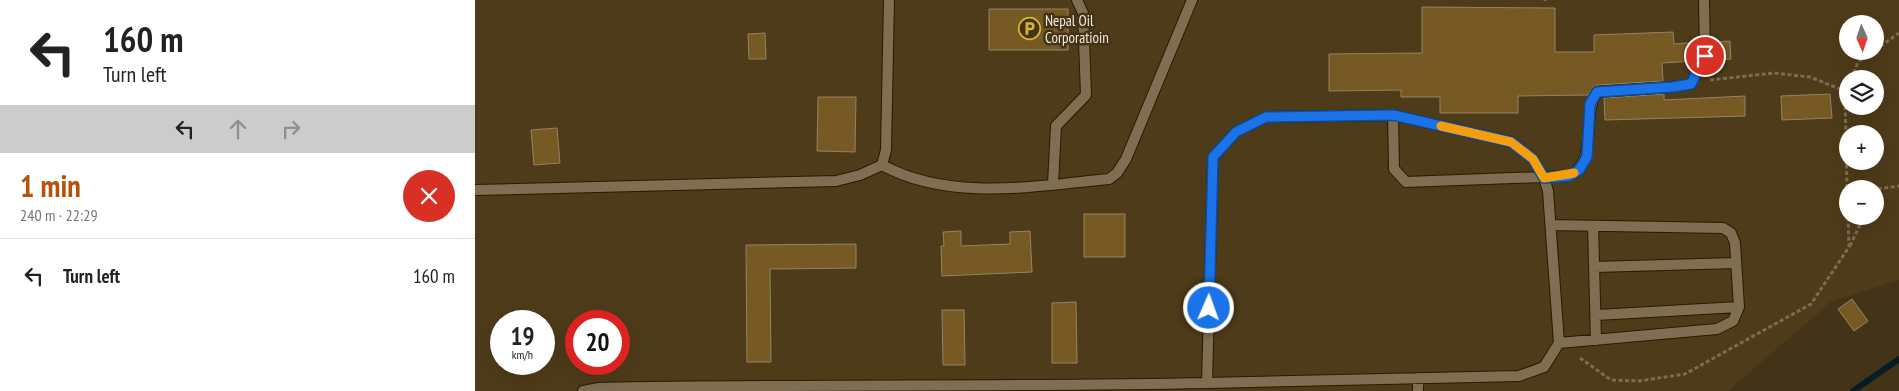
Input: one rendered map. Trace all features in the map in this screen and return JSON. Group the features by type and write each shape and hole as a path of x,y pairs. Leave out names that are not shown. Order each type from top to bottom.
{"lane":[{"path":"882,165 886,150 889,0"},
{"path":"1053,184 1056,126 1086,95 1083,14 1077,0"},
{"path":"475,190 836,181 860,175 882,165 912,178 955,187 1007,188 1109,179 1117,173 1126,159 1191,0"},
{"path":"1393,115 1394,169 1406,182 1569,176 1579,170 1587,157 1590,104 1597,92 1691,84 1705,56 1703,0"},
{"path":"583,391 599,388 777,384 913,388 1093,386 1519,376 1543,367 1559,343 1547,190 1544,178 1533,159 1511,142 1393,115 1266,117 1236,132 1213,157 1207,383"},
{"path":"1551,225 1723,228 1731,233 1735,243 1739,307 1733,321 1717,329 1559,343"},
{"path":"1593,226 1596,340"},
{"path":"1594,267 1736,263"},
{"path":"1596,315 1739,307"},
{"path":"1418,378 1418,391"}],"path":[{"path":"1884,43 1899,33"},
{"path":"1691,84 1728,77 1773,74 1810,77 1839,89"},
{"path":"1845,115 1847,180"},
{"path":"1884,188 1899,186"},
{"path":"1849,247 1860,225"}],"shaded area":[{"path":"475,0 1899,0 1899,280 1831,302 1728,391 475,391"}],"building":[{"path":"1422,7 1555,8 1555,52 1594,52 1594,35 1673,32 1674,44 1698,42 1698,54 1695,61 1662,63 1663,81 1597,85 1593,87 1588,95 1518,96 1518,113 1440,113 1440,97 1401,97 1401,90 1329,91 1329,54 1422,53"},
{"name":"Nepal Oil Corporatioin","path":"989,9 1068,9 1068,50 989,50"},
{"path":"765,33 766,59 749,59 748,34"},
{"path":"1730,41 1731,59 1711,60 1712,42"},
{"path":"1664,94 1664,100 1745,96 1745,116 1605,120 1604,98"},
{"path":"1830,94 1832,118 1782,120 1781,96"},
{"path":"818,97 856,97 855,152 817,151"},
{"path":"557,128 560,163 534,165 531,130"},
{"path":"1084,214 1125,214 1125,257 1084,257"},
{"path":"961,231 961,246 1010,244 1010,232 1030,231 1032,272 942,276 941,246 944,246 943,232"},
{"path":"856,244 856,268 770,269 771,362 747,362 746,245"},
{"path":"1852,299 1868,321 1854,331 1838,309"},
{"path":"1076,302 1077,363 1052,363 1052,303"},
{"path":"942,310 964,310 965,365 943,365"}],"waterway":[{"path":"1853,391 1899,359"}],"slow traffic":[{"path":"1441,126 1511,142 1533,159 1544,178 1569,176 1574,173"}],"place":[{"name":"Nepal Oil Corporatioin","path":"1029,29"}],"route":[{"path":"1209,308 1213,157 1236,132 1266,117 1393,115 1511,142 1533,159 1544,178 1569,176 1579,170 1587,157 1590,104 1597,92 1691,84 1705,56"}]}
